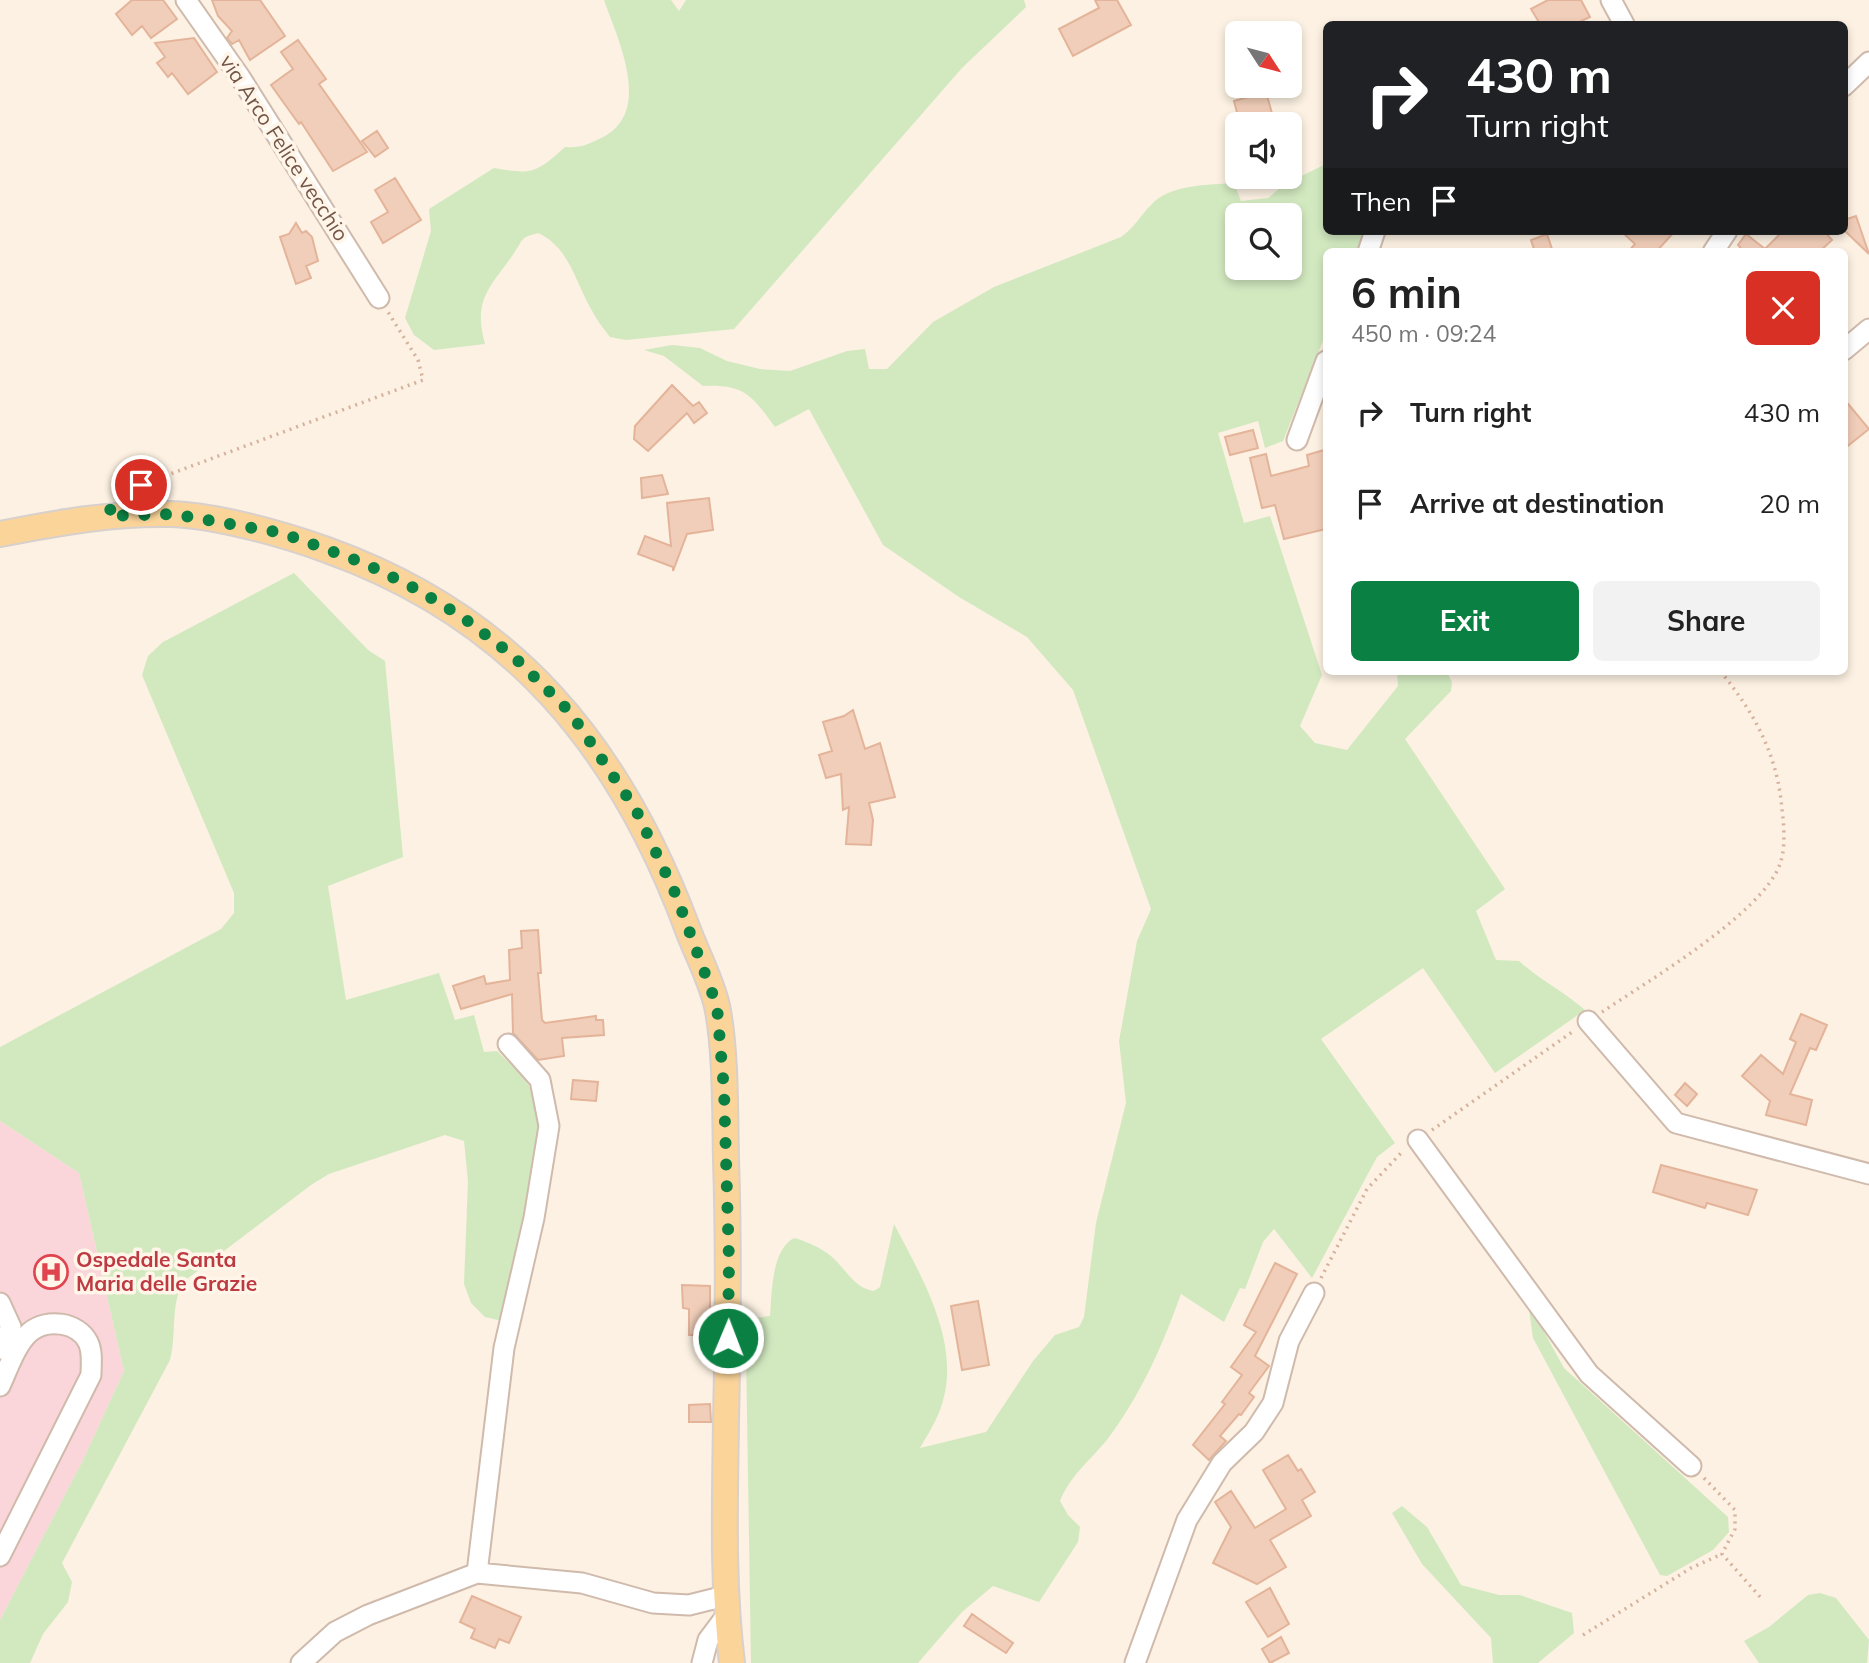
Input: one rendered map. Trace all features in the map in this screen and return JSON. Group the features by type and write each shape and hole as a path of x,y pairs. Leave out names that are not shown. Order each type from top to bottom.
{"main road":[{"path":"0,534 85,517 173,514 282,533 366,564 461,616 512,655 570,712 636,810 676,895 717,1006 724,1090 729,1261 726,1606 732,1663"}],"street":[{"name":"via Arco Felice vecchio","path":"186,0 240,77 379,298"},
{"path":"1611,0 1622,21"},
{"path":"1848,82 1869,62"},
{"path":"1848,347 1869,329"},
{"path":"1297,440 1323,369"},
{"path":"1588,1021 1676,1123 1869,1174"},
{"path":"477,1573 504,1348 534,1218 549,1126 540,1080 508,1044"},
{"path":"1418,1140 1589,1374 1691,1466"},
{"path":"1135,1663 1187,1520 1222,1463 1254,1432 1273,1403 1289,1341 1314,1293"},
{"path":"0,1303 10,1327 0,1349"},
{"path":"0,1386 24,1339 41,1326 63,1324 81,1332 89,1344 91,1375 0,1556"},
{"path":"301,1663 335,1632 477,1573 582,1583 653,1604 726,1606 708,1640 702,1663"},
{"path":"710,1663 719,1663"}],"path":[{"path":"108,516 116,494 423,380 418,360 379,298"},
{"path":"1314,1293 1367,1189 1394,1158 1746,912 1770,883 1781,863 1784,832 1779,783 1763,732 1723,675"},
{"path":"1583,1635 1679,1575 1722,1554 1735,1529 1735,1510 1691,1466"},
{"path":"1722,1554 1762,1599"}],"shaded area":[{"name":"Ospedale Santa Maria delle Grazie","path":"0,1121 79,1173 124,1371 83,1460 0,1620"}],"green space":[{"path":"604,0 671,0 679,11 686,0 1024,0 1026,7 962,68 734,329 626,340 610,337 593,313 564,256 549,239 538,233 523,240 486,294 481,315 485,344 434,350 414,335 405,318 431,231 429,209 494,168 533,170 565,147 583,146 601,138 617,127 626,112 628,75"},
{"path":"1323,165 1323,235 1365,235 1361,248 1323,248 1323,341 1283,441 1265,448 1258,421 1218,433 1244,523 1270,516 1322,675 1300,726 1315,743 1347,750 1398,686 1397,675 1448,675 1452,682 1451,691 1405,739 1505,889 1476,911 1496,960 1519,961 1585,1010 1495,1073 1423,968 1321,1039 1395,1143 1377,1157 1312,1278 1274,1229 1263,1242 1245,1289 1240,1288 1224,1322 1181,1294 1143,1383 1123,1417 1070,1482 1060,1501 1068,1515 1080,1527 1078,1542 1039,1602 993,1586 962,1612 918,1663 751,1663 746,1352 753,1348 754,1318 770,1316 774,1273 781,1252 794,1238 808,1243 831,1256 861,1286 874,1291 880,1287 894,1224 936,1313 947,1362 946,1386 940,1410 920,1448 986,1432 1033,1361 1055,1335 1079,1327 1084,1317 1096,1223 1126,1103 1119,1041 1137,941 1151,909 1073,690 1027,637 959,597 883,545 809,409 775,427 746,394 729,387 703,386 664,356 644,350 672,345 700,348 727,361 760,369 790,371 847,351 865,349 869,369 887,369 933,322 994,287 1121,237 1151,205 1168,193 1201,185 1225,184 1225,189 1236,189 1241,201 1268,198 1279,189 1302,189 1302,176"},
{"path":"294,573 368,650 385,661 403,857 328,886 346,1000 439,973 455,1020 474,1015 484,1052 497,1051 521,1075 532,1092 538,1115 536,1173 502,1321 485,1317 471,1303 464,1284 468,1181 464,1141 445,1135 329,1174 311,1185 183,1282 176,1301 170,1360 62,1563 72,1582 68,1602 43,1634 30,1663 0,1663 0,1620 83,1460 124,1371 79,1173 0,1121 0,1047 221,929 234,913 234,893 142,675 148,656 163,642"},
{"path":"1528,1303 1564,1368 1728,1517 1729,1532 1713,1550 1667,1576 1660,1575 1533,1338"},
{"path":"1402,1506 1427,1527 1461,1585 1499,1595 1520,1595 1572,1613 1574,1633 1538,1663 1493,1663 1491,1638 1422,1564 1392,1513"},
{"path":"1820,1593 1836,1598 1869,1640 1867,1663 1759,1663 1744,1641 1769,1627 1808,1595"}],"building":[{"path":"132,0 163,0 177,19 151,38 142,26 132,35 116,14"},
{"path":"212,0 260,0 285,36 250,60 239,40 232,44 227,38 232,31 218,16"},
{"path":"1095,0 1117,0 1131,25 1073,56 1059,29 1099,8"},
{"path":"1548,0 1581,0 1590,17 1581,21 1538,21 1531,9"},
{"path":"194,38 217,72 188,94 172,73 168,77 157,63 165,57 155,43"},
{"path":"298,40 326,79 319,84 367,152 333,171 301,122 299,124 271,85 293,69 281,52"},
{"path":"1268,98 1272,112 1237,112 1234,101"},
{"path":"377,131 388,148 375,157 362,141"},
{"path":"395,178 421,220 383,243 371,222 388,212 375,190"},
{"path":"1856,216 1869,254 1848,234 1848,219"},
{"path":"296,223 302,233 306,231 312,237 318,261 306,266 311,278 296,284 280,237 289,234"},
{"path":"1547,235 1552,248 1534,248 1531,240"},
{"path":"1625,235 1671,235 1660,248 1632,248 1635,244"},
{"path":"1747,235 1764,248 1741,248 1738,245"},
{"path":"1779,235 1828,235 1832,240 1823,248 1766,248"},
{"path":"672,385 693,406 699,402 707,413 694,423 687,413 648,451 634,439 635,426"},
{"path":"1848,404 1869,429 1848,446"},
{"path":"1253,430 1258,448 1230,455 1225,437"},
{"path":"1323,450 1323,530 1284,539 1275,505 1262,508 1250,458 1266,454 1271,476 1309,466 1307,455"},
{"path":"662,475 668,494 642,498 641,478"},
{"path":"709,498 713,530 687,534 673,571 673,567 638,554 645,536 671,546 667,503"},
{"path":"853,710 865,749 880,743 895,797 869,803 873,820 871,845 846,844 849,807 843,810 841,774 826,778 819,755 832,751 823,722 844,716"},
{"path":"538,930 542,1020 545,1023 596,1016 596,1020 603,1020 604,1035 562,1038 564,1056 538,1060 513,1033 512,994 461,1009 453,986 484,976 486,984 510,980 509,950 522,948 521,931"},
{"path":"1801,1014 1827,1025 1816,1050 1810,1048 1790,1094 1812,1100 1806,1125 1766,1115 1770,1101 1742,1076 1761,1055 1783,1074 1796,1042 1790,1039"},
{"path":"573,1080 598,1082 596,1101 571,1099"},
{"path":"1685,1083 1697,1094 1687,1106 1675,1095"},
{"path":"1661,1165 1757,1190 1748,1215 1707,1203 1705,1208 1653,1192"},
{"path":"1275,1263 1297,1274 1255,1356 1269,1366 1249,1393 1254,1397 1220,1436 1226,1441 1209,1460 1193,1445 1225,1404 1222,1402 1242,1375 1231,1367 1256,1332 1244,1325"},
{"path":"682,1285 710,1286 710,1335 689,1335 689,1309 683,1308"},
{"path":"978,1301 989,1365 962,1370 951,1306"},
{"path":"710,1404 711,1422 689,1422 689,1405"},
{"path":"1288,1455 1298,1471 1301,1469 1315,1492 1302,1500 1311,1516 1270,1540 1286,1567 1257,1584 1213,1563 1231,1527 1215,1502 1231,1491 1255,1528 1286,1509 1263,1470"},
{"path":"1270,1588 1289,1624 1268,1637 1246,1602"},
{"path":"472,1596 521,1617 509,1643 499,1639 495,1648 471,1638 475,1629 460,1622"},
{"path":"972,1614 1013,1643 1006,1653 964,1626"},
{"path":"1281,1637 1289,1653 1270,1663 1262,1649"}],"place":[{"name":"Ospedale Santa Maria delle Grazie","path":"51,1272"}],"route":[{"path":"141,485 116,494 108,516 173,514 282,533 366,564 461,616 512,655 570,712 636,810 676,895 717,1006 724,1090 729,1261 728,1338"}]}
